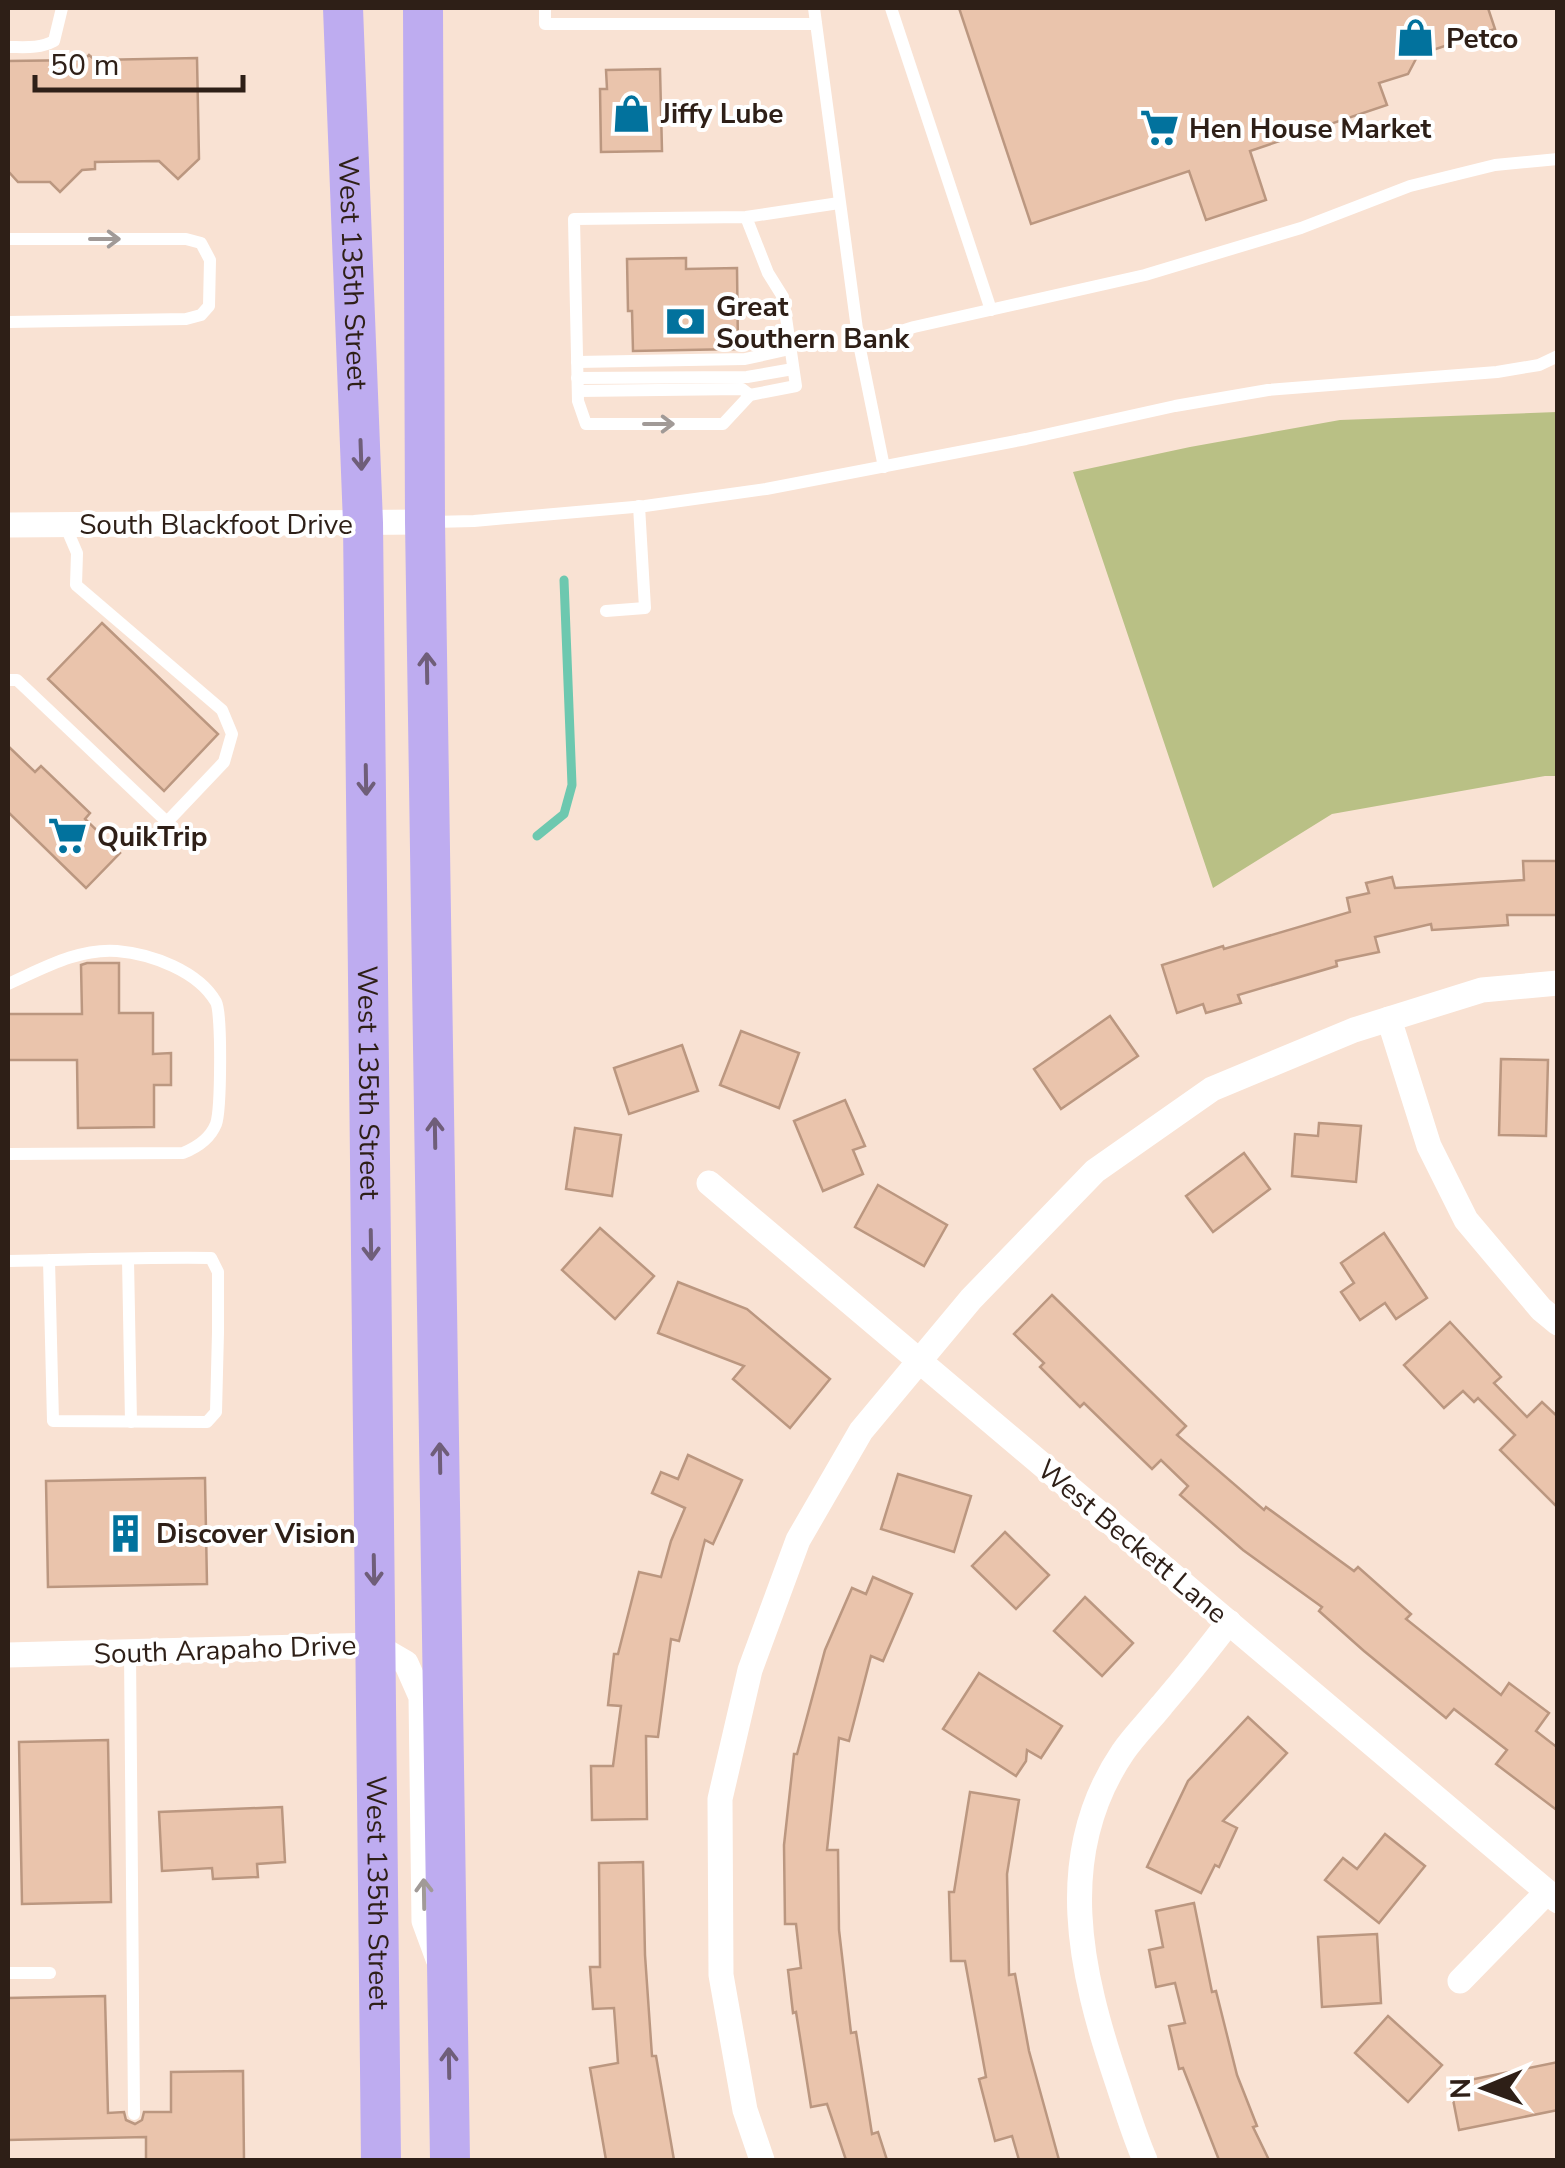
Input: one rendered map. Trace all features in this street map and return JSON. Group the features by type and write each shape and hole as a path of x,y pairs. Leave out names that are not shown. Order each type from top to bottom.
{"main road":[{"name":"West 135th Street","path":"342,8 363,523 381,2160"},
{"path":"423,8 425,522 450,2160"}],"street":[{"name":"South Blackfoot Drive","path":"8,525 425,522"},
{"path":"762,2160 746,2110 721,1975 720,1799 750,1670 798,1540 861,1431 971,1299 1096,1171 1212,1089 1354,1030 1482,990 1558,983"},
{"path":"1389,1019 1429,1146 1466,1220 1541,1309 1558,1323"},
{"name":"West Beckett Lane","path":"708,1182 1552,1896"},
{"path":"1145,2160 1105,2044 1089,1980 1081,1938 1080,1861 1098,1799 1123,1752 1198,1664 1228,1622"},
{"name":"South Arapaho Drive","path":"8,1655 375,1645 406,1663 421,1697 424,1921 448,1988"},
{"path":"1460,1981 1552,1896"}],"lane":[{"path":"8,47 32,48 54,40 62,8"},
{"path":"544,8 545,24 816,24"},
{"path":"814,8 858,344 884,467"},
{"path":"891,8 992,310"},
{"path":"858,344 914,327 1146,274 1302,228 1410,186 1495,165 1558,159"},
{"path":"746,218 782,298 796,386 750,395 723,424 586,424 578,390 574,218 746,218 839,203"},
{"path":"8,239 186,239 201,243 210,260 209,306 200,315 8,322"},
{"path":"577,362 745,359 790,349"},
{"path":"425,522 474,522 766,490 1249,393 1498,372 1539,365 1558,356"},
{"path":"578,390 747,377 794,369"},
{"path":"578,390 742,390 750,395"},
{"path":"606,611 645,608 638,506"},
{"path":"8,680 16,680 167,822 224,762 232,734 222,710 76,585 77,554 64,525"},
{"path":"8,984 76,955 116,951 155,959 198,979 218,1005 220,1106 216,1126 200,1146 183,1154 8,1154"},
{"path":"8,1261 49,1260 210,1258 218,1272 216,1412 207,1422 53,1421 49,1260"},
{"path":"128,1259 131,1422"},
{"path":"130,1652 134,2114"},
{"path":"8,1973 50,1973"}],"green space":[{"path":"1557,412 1557,776 1332,814 1213,888 1073,472 1340,420"}],"building":[{"name":"Hen House Market","path":"959,8 1488,8 1495,29 1418,55 1408,74 1379,83 1387,105 1250,151 1266,200 1206,220 1189,171 1031,224"},
{"path":"89,55 95,60 197,58 199,159 178,179 159,161 95,162 95,169 82,170 60,192 50,182 18,182 8,171 8,61 84,60"},
{"name":"Jiffy Lube","path":"660,69 662,151 601,152 600,89 607,89 606,70"},
{"name":"Great Southern Bank","path":"686,258 686,269 737,268 738,349 633,351 627,259"},
{"name":"QuikTrip","path":"102,623 218,734 164,791 48,679"},
{"name":"QuikTrip","path":"8,746 35,772 41,766 90,813 85,819 120,853 86,888 8,812"},
{"path":"1523,861 1558,861 1558,915 1507,915 1508,925 1432,930 1431,924 1375,937 1379,952 1336,961 1337,966 1238,995 1241,1003 1206,1013 1203,1004 1177,1013 1162,965 1350,912 1347,898 1369,893 1366,883 1392,877 1395,888 1524,880"},
{"path":"119,963 119,1013 153,1013 153,1054 171,1053 171,1085 154,1085 154,1127 78,1128 77,1060 8,1060 8,1014 82,1014 81,965"},
{"path":"1110,1016 1138,1056 1061,1109 1034,1069"},
{"path":"741,1031 799,1053 779,1108 720,1085"},
{"path":"682,1045 698,1091 629,1114 614,1068"},
{"path":"1501,1059 1548,1060 1546,1136 1499,1135"},
{"path":"845,1100 865,1146 853,1150 863,1174 823,1191 794,1121"},
{"path":"1319,1123 1361,1126 1356,1182 1292,1176 1295,1134 1318,1136"},
{"path":"575,1128 621,1135 612,1196 566,1189"},
{"path":"1244,1153 1270,1189 1213,1232 1186,1196"},
{"path":"878,1185 947,1225 924,1266 855,1227"},
{"path":"600,1228 654,1276 615,1319 562,1270"},
{"path":"1384,1233 1427,1298 1396,1319 1385,1303 1360,1320 1341,1292 1354,1283 1341,1263"},
{"path":"678,1282 747,1309 830,1379 790,1428 733,1379 744,1366 658,1333"},
{"path":"1052,1295 1186,1426 1177,1435 1264,1510 1266,1507 1354,1571 1358,1567 1411,1614 1406,1619 1501,1695 1509,1683 1549,1713 1536,1731 1558,1748 1558,1811 1496,1764 1507,1750 1454,1709 1446,1718 1364,1651 1319,1611 1322,1607 1243,1550 1180,1495 1188,1486 1161,1460 1152,1469 1084,1403 1080,1407 1040,1367 1044,1363 1014,1334"},
{"path":"1450,1322 1501,1377 1494,1383 1527,1417 1542,1402 1558,1417 1558,1508 1500,1450 1515,1435 1478,1398 1474,1402 1463,1391 1444,1408 1404,1365"},
{"path":"688,1455 742,1480 713,1544 705,1540 679,1641 671,1639 658,1737 646,1736 647,1819 592,1820 591,1766 613,1766 621,1706 608,1705 614,1654 618,1654 639,1572 661,1577 685,1508 652,1493 661,1472 678,1479"},
{"path":"898,1474 971,1496 954,1552 881,1529"},
{"name":"Discover Vision","path":"205,1478 207,1584 48,1587 46,1481"},
{"path":"1005,1532 1049,1575 1016,1609 972,1566"},
{"path":"873,1577 912,1594 883,1661 871,1656 849,1741 839,1738 827,1850 838,1850 839,1930 851,2033 856,2032 872,2134 878,2132 887,2160 846,2160 827,2104 811,2107 788,1970 801,1968 796,1924 785,1924 784,1845 794,1754 825,1650 852,1588 866,1594"},
{"path":"1085,1597 1133,1643 1102,1676 1054,1631"},
{"path":"979,1673 1062,1726 1041,1758 1027,1750 1026,1761 1016,1776 943,1729"},
{"path":"1248,1717 1287,1753 1223,1821 1237,1828 1219,1867 1215,1865 1201,1893 1147,1867 1188,1781"},
{"path":"108,1740 111,1902 22,1904 19,1742"},
{"path":"970,1792 1019,1800 1007,1874 1009,1975 1015,1974 1029,2051 1059,2160 1019,2160 1012,2136 995,2141 979,2079 986,2077 965,1961 951,1961 949,1892 954,1892"},
{"path":"282,1807 285,1862 257,1864 258,1877 213,1879 212,1868 162,1871 159,1812"},
{"path":"1385,1834 1425,1866 1379,1923 1325,1880 1343,1858 1357,1869"},
{"path":"643,1862 652,2056 656,2056 674,2160 606,2160 590,2068 618,2063 614,2008 593,2009 590,1967 600,1967 599,1863"},
{"path":"1194,1903 1212,1992 1216,1991 1237,2075 1257,2126 1253,2127 1269,2160 1219,2160 1183,2068 1179,2069 1169,2026 1185,2023 1175,1983 1156,1987 1149,1950 1163,1947 1156,1911"},
{"path":"1377,1934 1381,2003 1322,2007 1318,1937"},
{"path":"105,1996 108,2113 124,2112 126,2120 135,2124 142,2120 144,2112 171,2112 171,2072 243,2071 244,2160 146,2160 146,2137 8,2140 8,1998"},
{"path":"1388,2016 1442,2065 1408,2102 1355,2053"},
{"path":"1558,2062 1558,2110 1459,2130 1450,2084"}],"waterway":[{"path":"537,836 564,814 572,785 564,580"}],"place":[{"name":"Petco","path":"1416,38"},
{"name":"Jiffy Lube","path":"631,113"},
{"name":"Hen House Market","path":"1159,128"},
{"name":"Great Southern Bank","path":"686,322"},
{"name":"QuikTrip","path":"67,836"},
{"name":"Discover Vision","path":"126,1533"}]}
